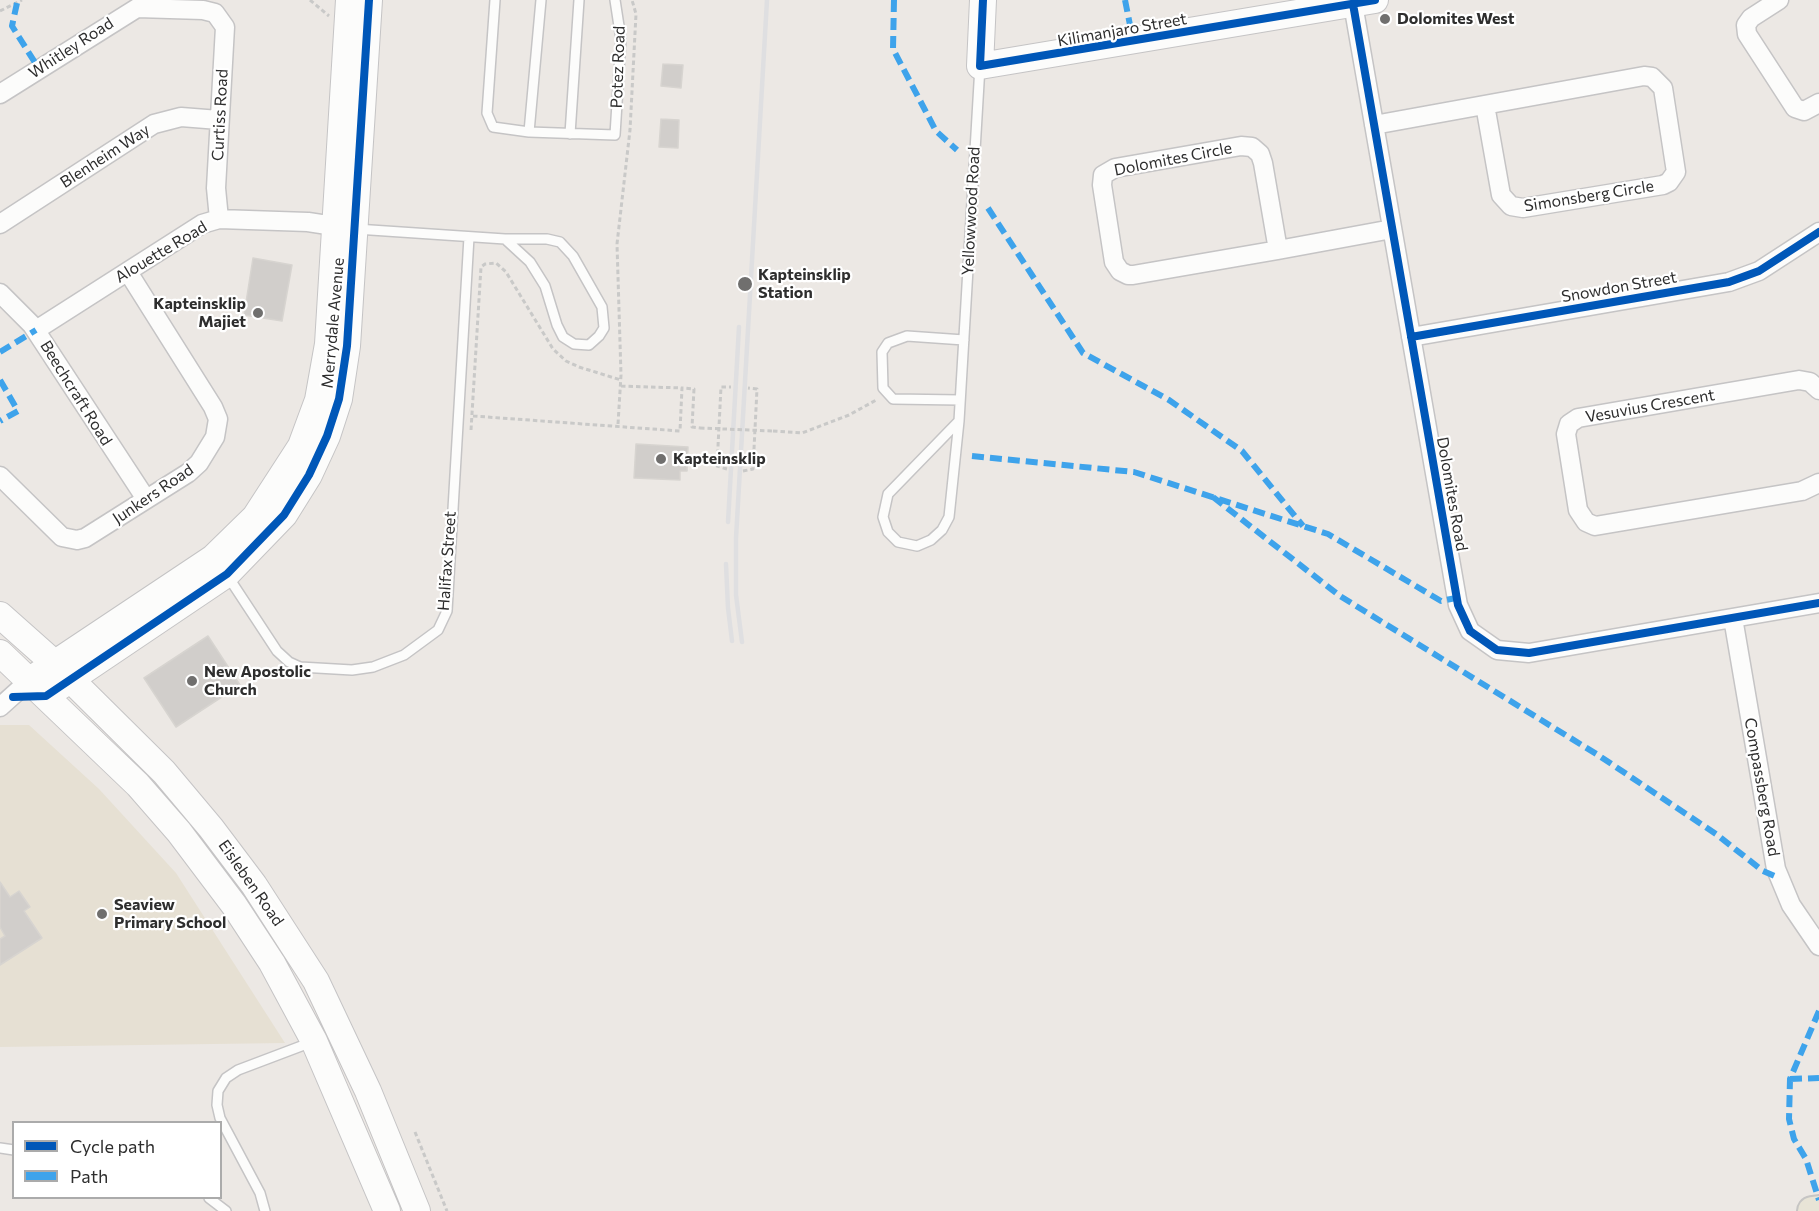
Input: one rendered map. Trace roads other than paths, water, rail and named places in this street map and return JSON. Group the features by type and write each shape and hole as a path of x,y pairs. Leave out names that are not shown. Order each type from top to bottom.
{"main road":[{"path":"1812,1211 1819,1210"}],"street":[{"name":"Merrydale Avenue","path":"345,227 349,0"},
{"name":"Merrydale Avenue","path":"63,671 114,651 220,566 283,477 310,426 318,400 328,344 345,227 369,0"},
{"name":"Yellowwood Road","path":"980,66 983,0"},
{"path":"1779,0 1751,18 1746,25 1747,34 1795,108 1804,111 1819,103"},
{"name":"Kilimanjaro Street","path":"980,66 1364,2"},
{"name":"Dolomites Road","path":"1364,2 1374,125 1458,605 1465,623 1478,639 1497,650 1518,654 1819,603"},
{"name":"Whitley Road","path":"0,94 137,8 203,10 216,13"},
{"name":"Curtiss Road","path":"216,13 225,27 216,188 219,219"},
{"name":"Simonsberg Circle","path":"1374,125 1485,105 1653,77 1663,88 1676,172 1669,182 1663,184 1523,208 1511,206 1501,195 1485,105"},
{"name":"Blenheim Way","path":"0,224 154,124 182,117 219,120"},
{"name":"Dolomites Circle","path":"1278,250 1263,163 1260,154 1252,147 1241,146 1115,168 1103,175 1102,185 1114,262 1124,273 1134,275 1278,250 1392,229"},
{"name":"Alouette Road","path":"36,330 202,224 219,219 308,222 345,227"},
{"name":"Snowdon Street","path":"1411,337 1730,282 1759,271 1819,232"},
{"name":"Junkers Road","path":"0,476 32,510 62,537 69,540 85,538 188,473 199,463 215,437 218,419 213,407 128,272"},
{"name":"Beechcraft Road","path":"0,293 36,330 146,499"},
{"name":"Vesuvius Crescent","path":"1819,390 1810,382 1798,380 1601,414 1573,420 1566,434 1580,515 1586,522 1595,526 1802,491 1819,483"},
{"name":"Merrydale Avenue","path":"22,695 63,671 220,566"},
{"name":"Eisleben Road","path":"0,615 63,671 194,806 279,922 316,981 348,1046 417,1211"},
{"name":"Compassberg Road","path":"1733,618 1776,869 1791,905 1818,943"},
{"path":"101,709 99,680 114,651"},
{"name":"Eisleben Road","path":"0,652 22,695 127,773 179,832 253,934 314,1041 387,1211"}],"lane":[{"path":"495,0 487,113 489,121 493,127 502,130 570,134 579,0"},
{"path":"529,132 541,0"},
{"name":"Potez Road","path":"570,134 615,135 621,24 615,0"},
{"name":"Yellowwood Road","path":"959,421 888,494 883,517 888,532 898,542 909,546 924,544 937,536 946,524 950,509 959,421 980,66"},
{"path":"345,227 469,237 547,239 567,248 602,308 604,328 590,345 574,344 563,337 545,286 530,262 505,239"},
{"name":"Halifax Street","path":"220,566 236,584 277,651 289,662 300,666 352,670 373,667 404,655 438,630 447,611 469,237"},
{"path":"960,400 892,399 883,388 882,352 888,343 907,336 964,340"},
{"path":"222,1121 218,1091 226,1078 238,1070 314,1041"},
{"path":"222,1122 260,1193 265,1211"},
{"path":"211,1199 226,1211"}],"railway":[{"path":"742,642 736,595 736,538 767,0"},
{"path":"728,522 739,327"},
{"path":"726,564 732,641"}],"place":[{"name":"Dolomites West","path":"1385,19"},
{"name":"Kapteinsklip Station","path":"745,284"},
{"name":"Kapteinsklip Majiet","path":"258,313"},
{"name":"Kapteinsklip","path":"661,459"},
{"name":"New Apostolic Church","path":"192,681"},
{"name":"Seaview Primary School","path":"102,914"}]}
